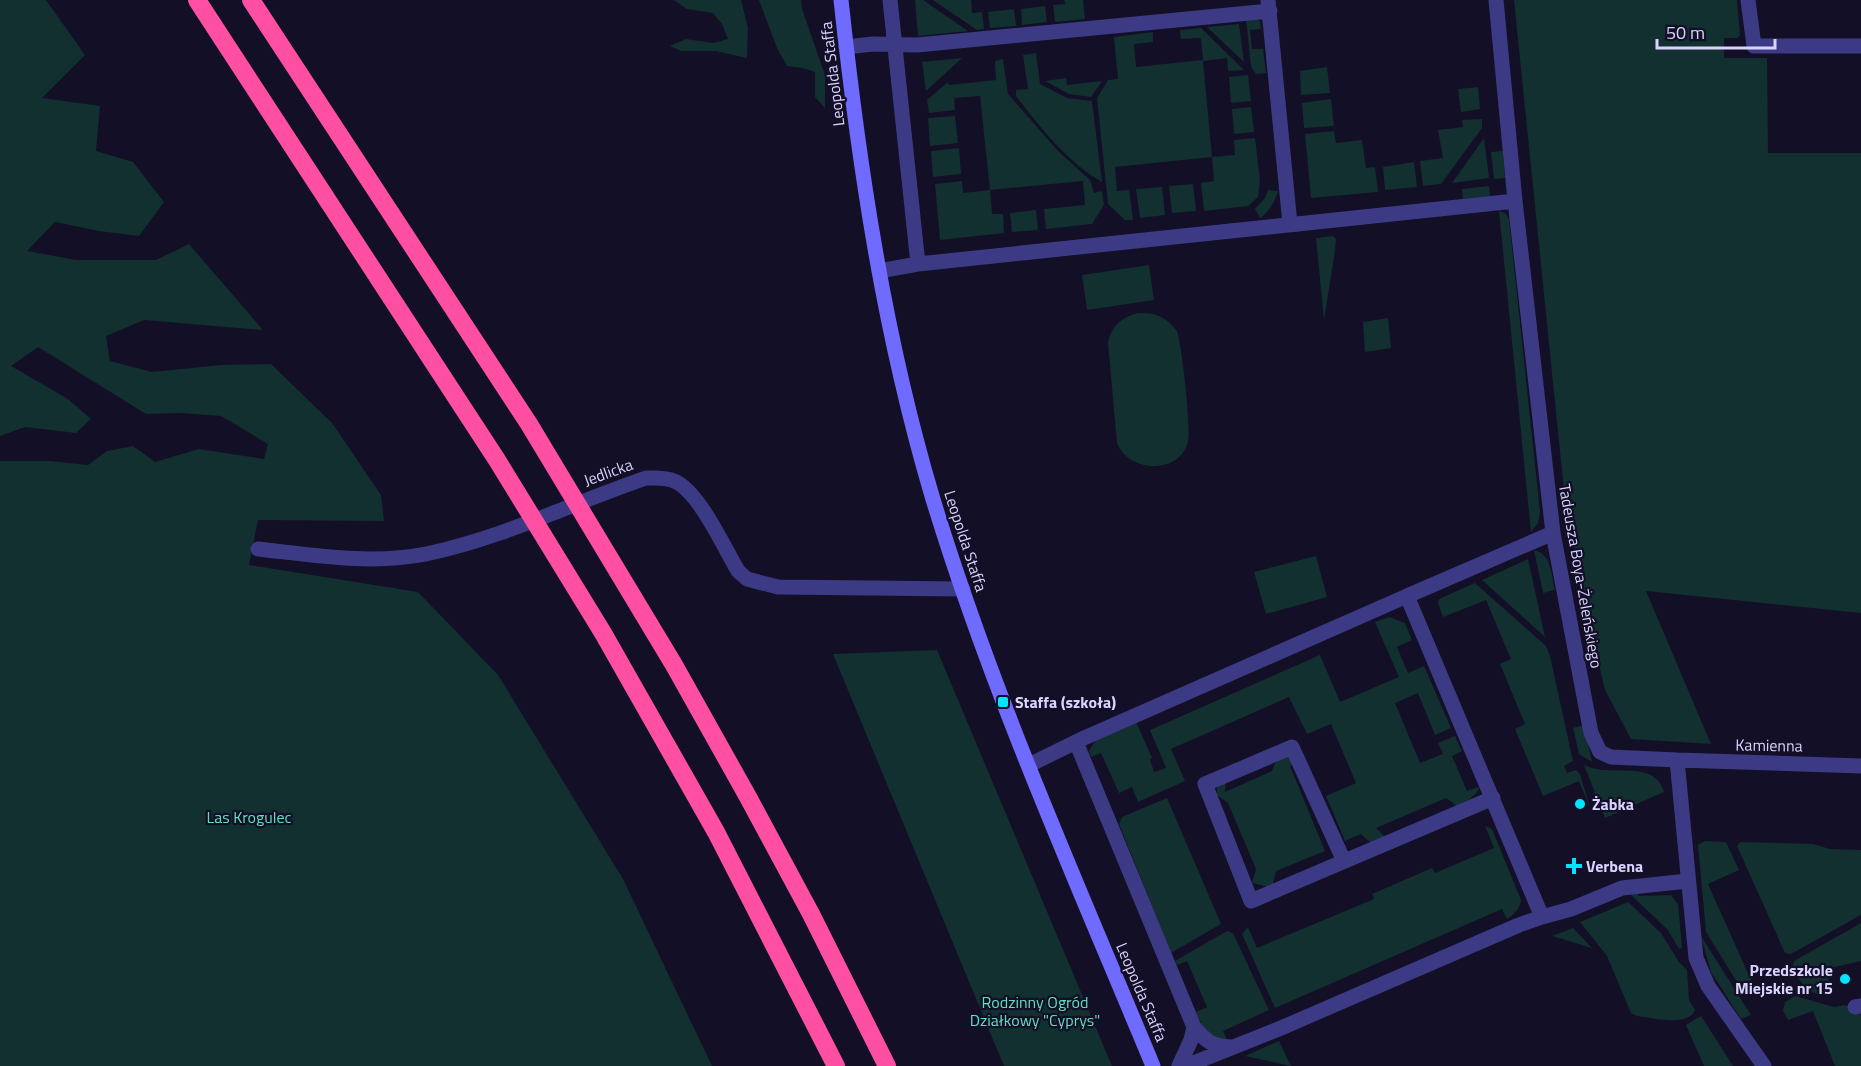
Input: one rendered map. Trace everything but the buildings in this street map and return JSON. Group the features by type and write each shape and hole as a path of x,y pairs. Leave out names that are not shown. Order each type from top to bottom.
{"highway":[{"path":"197,0 497,460 603,633 716,832 836,1066"},
{"path":"251,0 529,424 674,665 795,885 887,1066"}],"street":[{"name":"Leopolda Staffa","path":"841,0 863,182 879,271 896,352 935,504 1003,702 1153,1066"},
{"path":"890,0 918,264"},
{"name":"Tadeusza Boya-Żeleńskiego","path":"1496,0 1515,201 1553,533 1591,733 1600,752 1611,757 1677,760"},
{"path":"1748,0 1754,46 1861,46"},
{"path":"846,47 873,44 895,46 940,43 1269,6 1290,224"},
{"path":"879,271 918,264 1515,201"},
{"name":"Jedlicka","path":"258,549 348,559 425,554 472,543 646,478 673,480 684,486 694,496 738,571 747,579 778,587 963,590"},
{"path":"1029,765 1076,742 1553,533"},
{"path":"1407,597 1542,917"},
{"path":"1076,742 1194,1027 1206,1041 1215,1046 1234,1048"},
{"path":"1344,861 1292,747 1205,784 1251,901 1492,798"},
{"path":"1677,760 1696,958 1708,986 1764,1066"},
{"name":"Kamienna","path":"1677,760 1861,766"},
{"path":"1186,1066 1234,1048 1519,925 1571,909 1622,888 1688,881"},
{"path":"1179,1066 1191,1040 1194,1027"}],"green space":[{"name":"Las Krogulec","path":"0,0 46,0 85,55 42,98 100,106 96,151 133,162 164,202 139,236 55,222 27,251 76,260 156,260 189,244 263,330 144,320 106,336 110,361 152,372 221,365 271,364 332,423 381,495 384,521 258,520 249,565 418,592 498,675 623,879 712,1066 0,1066 0,461 49,461 88,465 107,451 133,446 155,462 199,449 264,459 268,444 221,416 180,413 146,414 38,347 11,366 68,399 91,419 76,433 25,427 0,436"},
{"path":"674,0 741,0 748,28 747,58 716,51 681,51 670,46 686,39 713,43 728,39 722,24 713,13 687,9"},
{"path":"759,0 801,0 825,75 825,108 815,97 815,72 787,66 777,48"},
{"path":"915,0 923,0 968,31 918,36"},
{"path":"933,0 971,0 972,13 982,12 984,29 977,30"},
{"path":"1064,0 1083,0 1085,19 1055,22 1053,5 1065,4"},
{"path":"1514,0 1737,0 1740,35 1737,38 1724,38 1724,58 1767,58 1768,153 1861,153 1861,613 1646,591 1711,744 1631,739 1605,690 1566,510"},
{"path":"1045,6 1047,22 1022,25 1021,9"},
{"path":"1014,9 1016,26 990,28 988,12"},
{"path":"1255,18 1260,21 1261,29 1250,30 1252,49 1263,49 1266,73 1256,74 1251,67 1246,19"},
{"path":"1239,24 1244,62 1207,27"},
{"path":"1201,28 1244,70 1228,71 1227,58 1203,61 1212,157 1115,167 1117,191 1129,190 1133,220 1125,220 1108,204 1097,98 1108,80 1118,79 1114,37 1153,32 1153,42 1134,44 1136,67 1203,60 1201,38 1181,39 1180,30"},
{"path":"1036,53 1040,84 1067,98 1092,101 1102,182 1066,154 1016,96 1016,90 1028,89 1023,55"},
{"path":"962,58 926,91 922,62"},
{"path":"1003,59 1008,94 1058,151 1090,180 1094,193 1102,191 1104,205 1092,224 1046,229 1044,209 1085,205 1083,181 990,190 980,96 954,98 955,110 929,113 927,100 948,82 949,85 996,80 995,61"},
{"path":"1327,67 1330,93 1301,95 1300,71"},
{"path":"1248,75 1251,101 1231,103 1229,77"},
{"path":"1066,78 1067,85 1102,81 1091,97 1069,94 1045,81"},
{"path":"1478,87 1480,109 1461,112 1458,89"},
{"path":"1331,99 1334,126 1304,128 1302,103"},
{"path":"1251,107 1254,132 1234,134 1232,109"},
{"path":"955,116 958,143 930,146 928,118"},
{"path":"1482,119 1482,128 1441,184 1423,186 1420,161 1443,158 1438,130 1463,127 1462,120"},
{"path":"1334,131 1336,143 1362,140 1366,168 1375,167 1378,192 1311,198 1305,134"},
{"path":"1255,138 1260,180 1258,197 1248,206 1204,211 1201,183 1214,181 1212,157 1235,155 1234,140"},
{"path":"1484,138 1489,178 1452,183"},
{"path":"959,148 961,174 933,177 931,151"},
{"path":"1503,151 1505,178 1494,179 1491,152"},
{"path":"1414,162 1417,187 1385,190 1383,167"},
{"path":"962,181 963,193 990,190 992,214 1003,214 1004,233 940,240 935,184"},
{"path":"1193,184 1196,211 1172,213 1169,186"},
{"path":"1489,186 1490,196 1463,199 1462,189"},
{"path":"1162,187 1165,215 1140,218 1136,189"},
{"path":"1268,190 1278,191 1271,206 1260,218 1255,209 1265,198"},
{"path":"1036,210 1038,230 1012,232 1010,213"},
{"path":"1499,211 1505,213 1509,219 1540,512 1538,523 1531,532"},
{"path":"1333,236 1336,239 1335,251 1324,320 1316,238"},
{"path":"1149,265 1154,300 1087,310 1082,275"},
{"path":"1138,313 1150,313 1165,319 1177,331 1187,404 1189,433 1183,452 1176,460 1154,466 1142,465 1132,460 1123,453 1117,443 1108,343 1118,323"},
{"path":"1388,318 1391,348 1365,352 1363,322"},
{"path":"1534,550 1540,552 1548,560 1555,590 1543,593"},
{"path":"1316,556 1327,597 1266,614 1254,572"},
{"path":"1528,559 1545,637 1482,580"},
{"path":"1475,583 1546,646 1573,761 1564,766 1567,773 1576,770 1580,774 1590,808 1579,781 1543,796 1515,729 1525,724 1500,664 1511,659 1486,600 1443,617 1438,603 1439,599"},
{"path":"1389,617 1405,623 1412,640 1397,647 1408,673 1424,666 1451,728 1435,735 1418,693 1395,703 1420,763 1443,754 1438,743 1455,736 1462,751 1452,756 1467,791 1478,787 1479,789 1472,797 1457,806 1446,798 1376,828 1385,837 1371,843 1361,834 1345,841 1326,796 1356,783 1331,724 1307,734 1289,697 1171,749 1185,781 1138,802 1132,787 1119,793 1101,753 1091,757 1089,751 1096,740 1136,722 1152,758 1150,759 1154,772 1166,768 1150,730 1320,655 1340,702 1399,677 1375,622"},
{"name":"Rodzinny Ogród Działkowy \"Cyprys\"","path":"937,650 1112,1066 1004,1066 833,654"},
{"path":"1584,725 1592,762 1579,754 1573,728"},
{"path":"1289,756 1294,764 1290,766 1325,851 1276,871 1272,888 1252,883 1256,869 1228,803 1217,795 1217,787 1226,779 1225,792 1272,771 1277,757"},
{"path":"1584,765 1605,770 1641,772 1651,775 1659,782 1664,792 1605,818"},
{"path":"1167,798 1221,924 1171,953 1119,824 1122,817"},
{"path":"1485,826 1492,829 1521,900 1518,909 1512,915 1507,919 1502,909 1275,1008 1242,934 1248,927 1257,948 1374,899 1372,894 1432,868 1435,873 1494,848"},
{"path":"1705,841 1726,842 1739,870 1708,884 1755,989 1749,991 1742,990 1706,932 1698,845"},
{"path":"1740,842 1813,844 1830,849 1861,850 1861,915 1791,954 1785,953 1737,846"},
{"path":"1636,892 1639,896 1671,895 1678,904 1682,948 1679,949 1667,929 1631,895"},
{"path":"1628,902 1661,933 1679,962 1687,970 1689,1000 1695,1010 1691,1015 1678,1020 1637,1016 1631,1013 1607,956 1580,922"},
{"path":"1861,923 1861,961 1826,969 1832,995 1819,995 1808,989 1792,969 1794,961"},
{"path":"1573,928 1592,948 1552,936"},
{"path":"1227,931 1233,933 1269,1010 1223,1031 1228,1042 1215,1038 1204,1029 1196,1012 1207,1007 1187,961 1177,965 1175,961"},
{"path":"1701,936 1751,1015 1741,1019 1711,972"},
{"path":"1795,996 1834,1007 1845,1005 1861,1015 1861,1066 1835,1066 1813,1011 1788,1020 1783,1011 1785,1002"},
{"path":"1701,1016 1733,1066 1704,1066 1686,1025"},
{"path":"1279,1041 1291,1066 1245,1056"}],"place":[{"name":"Staffa (szkoła)","path":"1003,702"},
{"name":"Żabka","path":"1580,804"},
{"name":"Verbena","path":"1574,866"},
{"name":"Przedszkole Miejskie nr 15","path":"1845,979"}]}
